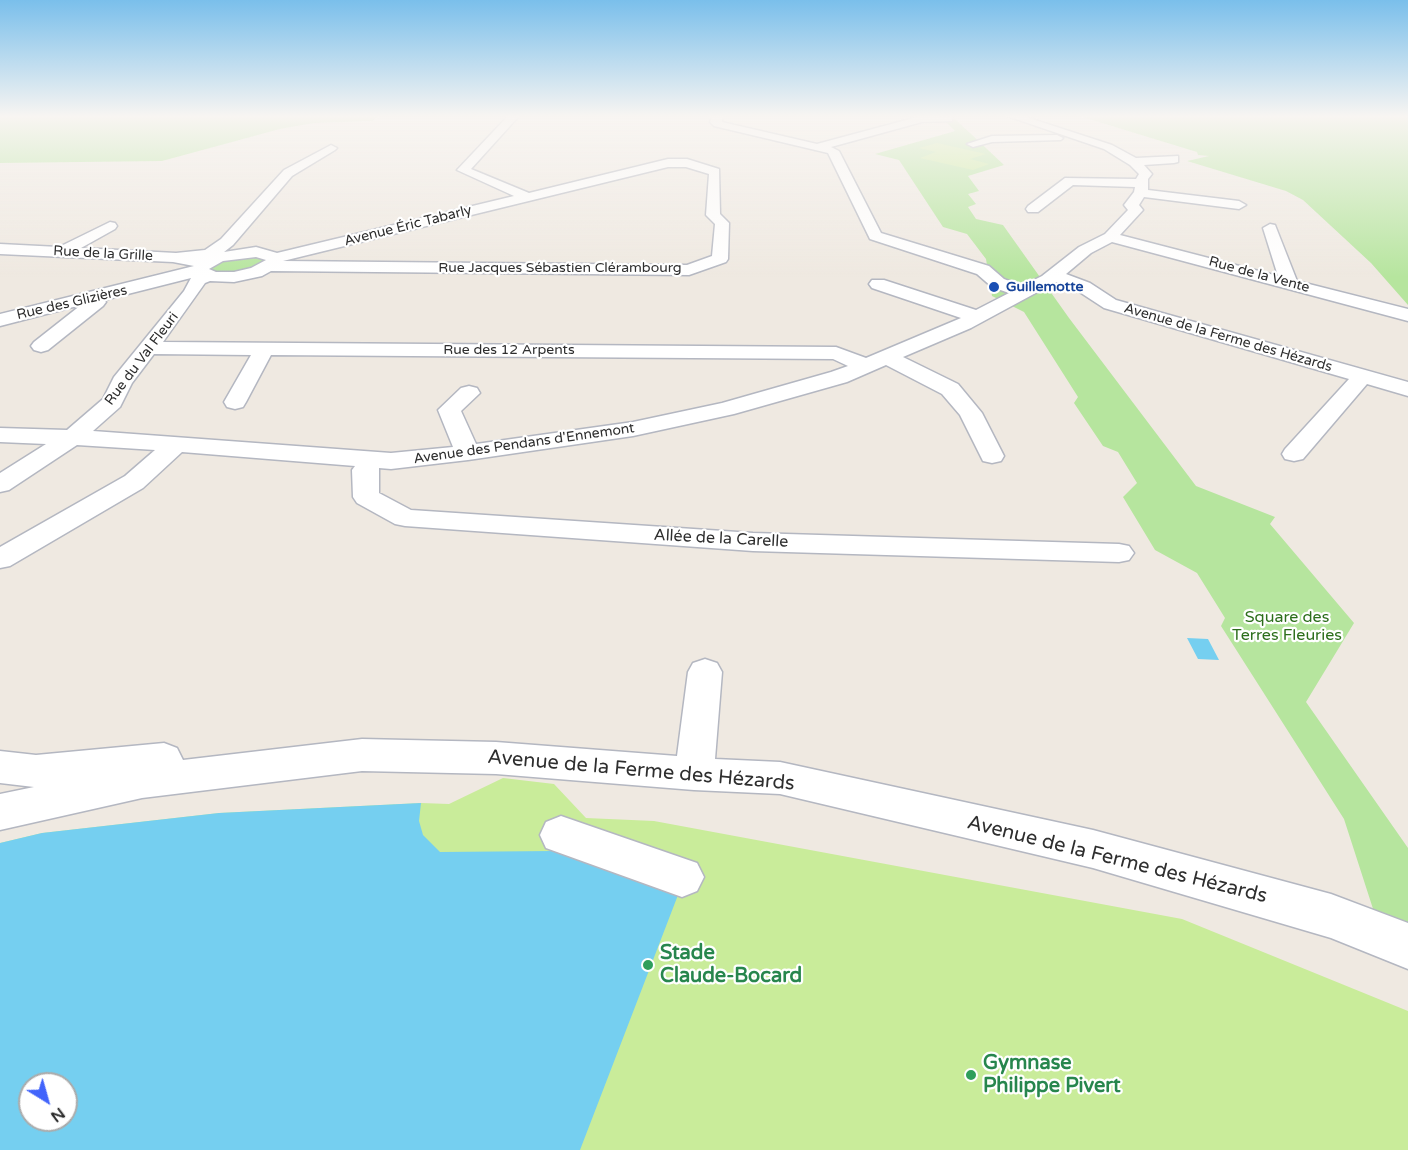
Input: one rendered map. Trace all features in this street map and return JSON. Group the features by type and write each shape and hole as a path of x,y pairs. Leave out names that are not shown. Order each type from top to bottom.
{"street":[{"name":"Rue du Val Fleuri","path":"0,484 34,465 73,437 112,402 122,382 213,265 288,173 294,170"},
{"path":"463,170 466,173 533,203"},
{"name":"Avenue Éric Tabarly","path":"273,262 483,208 533,203 571,186 646,170"},
{"name":"Rue Jacques Sébastien Clérambourg","path":"273,262 689,270 720,259 722,223 713,215 716,172 708,170"},
{"path":"844,170 875,236 978,268 998,283 1023,292"},
{"path":"1142,170 1146,174 1142,179 1142,188"},
{"path":"1033,210 1070,180 1142,188 1239,205"},
{"path":"564,201 571,186"},
{"name":"Avenue des Pendans d'Ennemont","path":"0,435 73,437 391,461 597,436 676,420 785,393 877,362 977,317 1052,275 1085,250 1110,237 1136,210 1131,206 1142,188"},
{"path":"61,252 110,226"},
{"path":"1270,228 1289,283"},
{"name":"Rue de la Vente","path":"1110,237 1408,315"},
{"name":"Rue de la Grille","path":"0,249 173,257 213,265"},
{"path":"265,253 273,262 246,275 213,265 265,253"},
{"name":"Rue des Glizières","path":"0,320 144,286 213,265"},
{"name":"Avenue de la Ferme des Hézards","path":"1052,275 1083,287 1110,304 1408,389"},
{"path":"878,284 977,317"},
{"path":"40,346 104,296"},
{"name":"Rue des 12 Arpents","path":"149,348 836,353 877,362 950,389 972,413 992,456"},
{"path":"235,402 265,348"},
{"path":"1294,454 1363,376"},
{"path":"468,453 449,410 469,393"},
{"path":"0,559 134,482 175,446"},
{"name":"Allée de la Carelle","path":"371,460 365,470 366,497 405,518 718,551 1119,553"},
{"path":"694,774 705,672"},
{"path":"0,767 36,771 200,755"},
{"name":"Avenue de la Ferme des Hézards","path":"0,812 142,781 362,755 496,758 694,774 780,778 1093,849 1331,916 1408,946"},
{"path":"561,835 682,877"}],"green space":[{"name":"Square des Terres Fleuries","path":"905,170 989,170 968,176 979,191 968,194 976,204 968,207 976,219 1003,225 1069,318 1196,486 1275,517 1270,524 1354,623 1306,702 1408,848 1408,928 1375,915 1344,819 1221,626 1225,618 1197,573 1155,550 1123,497 1137,483 1118,452 1103,446 1074,403 1078,397 1024,312 992,296 986,259 967,234 943,227"},
{"path":"1216,170 1408,170 1408,305 1371,263 1303,200 1286,191"},
{"path":"247,255 271,260 239,274 211,270 211,267 220,260"},
{"name":"Stade Claude-Bocard","path":"503,778 554,784 586,818 654,821 1182,919 1408,1011 1408,1150 0,1150 0,843 42,833 219,813 421,803 449,804"}],"water":[{"path":"1187,638 1208,639 1219,660 1198,659"},
{"path":"421,803 419,821 423,835 440,852 554,851 678,895 580,1150 0,1150 0,843 42,833 219,813"}],"place":[{"name":"Guillemotte","path":"994,287"},
{"name":"Stade Claude-Bocard","path":"648,965"},
{"name":"Gymnase Philippe Pivert","path":"971,1075"}]}
